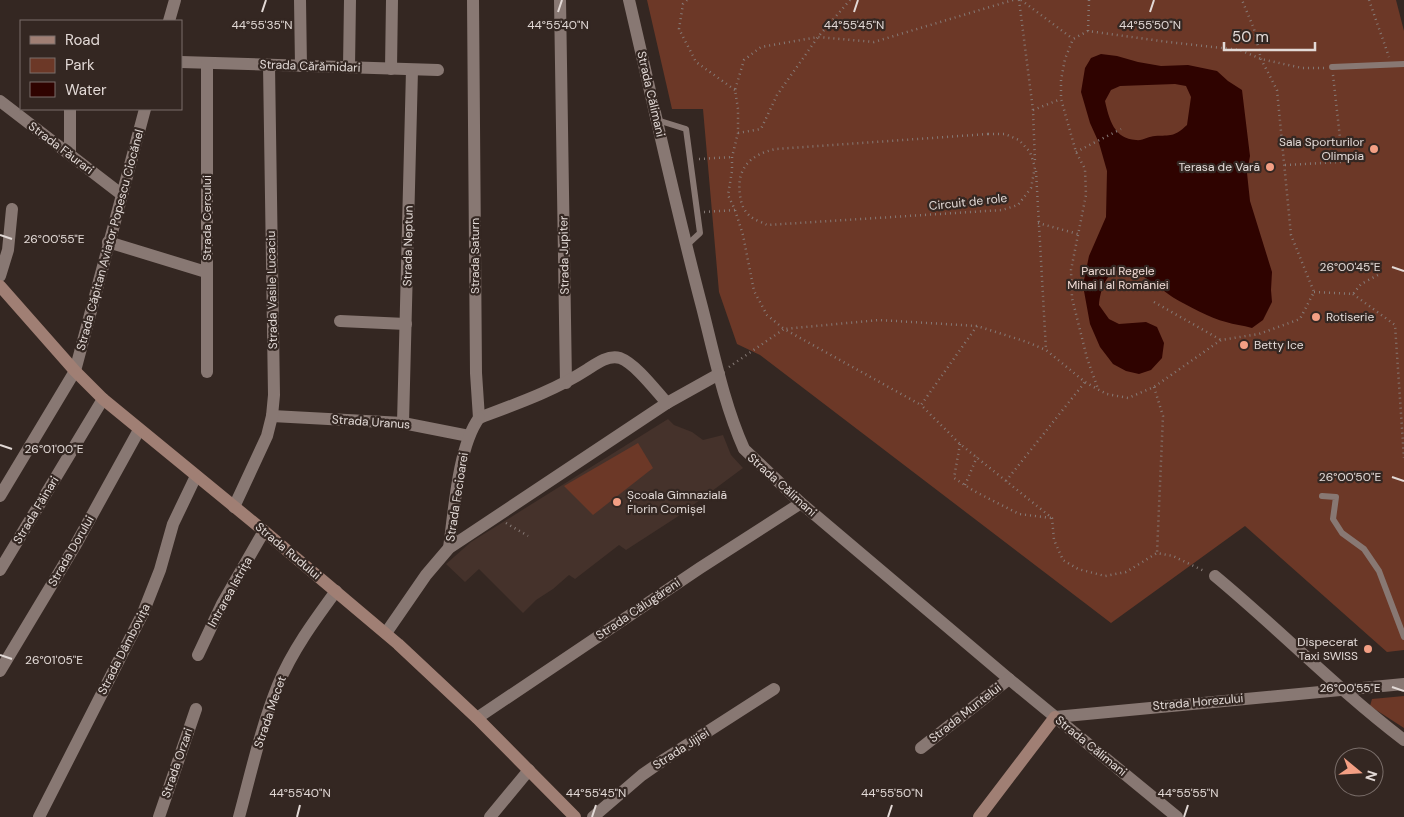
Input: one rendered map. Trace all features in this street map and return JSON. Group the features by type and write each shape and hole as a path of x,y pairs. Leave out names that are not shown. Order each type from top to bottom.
{"main road":[{"name":"Strada Rudului","path":"0,286 75,371 104,399 139,430 386,633 477,718 575,817"},
{"path":"979,817 1055,717"}],"street":[{"path":"169,20 174,0"},
{"path":"300,0 302,66"},
{"path":"349,67 350,0"},
{"path":"391,69 392,0"},
{"name":"Strada Saturn","path":"473,0 476,373 479,418"},
{"name":"Strada Jupiter","path":"560,0 566,384"},
{"name":"Strada Călimani","path":"629,0 686,246 719,374 738,437 744,449 801,503 1009,679 1177,817"},
{"name":"Strada Cărămidari","path":"182,62 438,70"},
{"name":"Strada Cercului","path":"207,372 208,63"},
{"name":"Strada Vasile Lucaciu","path":"234,507 267,436 272,416 274,395 270,65"},
{"name":"Strada Neptun","path":"403,423 412,70"},
{"name":"Strada Făurari","path":"0,101 121,194"},
{"path":"70,110 70,154"},
{"name":"Strada Căpitan Aviator Popescu Ciocănel","path":"0,496 75,371 144,110"},
{"path":"0,276 8,250 12,209"},
{"path":"108,242 206,272"},
{"path":"340,321 406,324"},
{"path":"479,418 566,384 602,360 609,358 620,358 632,366 667,403"},
{"path":"386,633 426,575 449,548 667,403 719,374"},
{"name":"Strada Făinari","path":"0,570 104,399"},
{"name":"Strada Uranus","path":"272,416 403,423 468,436"},
{"name":"Strada Fecioarei","path":"449,548 462,460 468,436 479,418"},
{"name":"Strada Dorului","path":"0,671 76,546 139,430"},
{"name":"Strada Dâmbovița","path":"39,817 143,613 160,570 173,524 196,476"},
{"name":"Strada Călugăreni","path":"477,718 700,568 801,503"},
{"name":"Intrarea Istrița","path":"198,655 222,604 264,531"},
{"path":"1215,576 1341,689 1404,740"},
{"name":"Strada Mecet","path":"239,817 278,684 301,641 336,591"},
{"name":"Strada Muntelui","path":"921,748 1009,679"},
{"name":"Strada Horezului","path":"1055,717 1404,684"},
{"name":"Strada Jijiei","path":"593,817 635,780 664,759 774,689"},
{"name":"Strada Orzari","path":"158,817 196,709"},
{"path":"490,817 529,770"}],"lane":[{"path":"1332,68 1391,63 1404,64"},
{"path":"656,120 686,129 699,212 700,233 686,246"},
{"path":"1322,496 1336,497 1333,519 1342,533 1364,549 1379,571 1404,637"}],"path":[{"path":"687,0 683,4 679,29 696,62 735,90"},
{"path":"738,133 761,129 777,94 818,37 850,0"},
{"path":"1013,0 874,42 818,37 762,47 744,60 735,90 738,109 738,133 732,156 732,171 728,195 743,235 754,291 767,315 784,329 921,405 960,444 1052,518 1054,540 1063,560 1078,569 1105,576 1126,572 1157,553 1180,559 1215,576"},
{"path":"1020,0 1072,39"},
{"path":"1020,0 1033,110 1046,350"},
{"path":"1088,31 1089,0"},
{"path":"1242,0 1254,29 1261,59 1277,90 1291,235 1314,292"},
{"path":"1368,0 1391,63"},
{"path":"1099,390 1087,358 1072,298 1071,270 1086,195 1085,169 1076,152 1061,99 1060,80 1064,59 1072,39 1088,31 1240,50 1261,59 1302,68 1332,68 1341,148"},
{"path":"1033,110 1061,99"},
{"path":"1076,152 1096,144 1121,130"},
{"name":"Circuit de role","path":"1005,134 1019,140 1030,152 1035,167 1031,188 1018,205 1002,210 767,225 750,216 741,204 739,190 739,179 746,164 756,155 776,149 1005,134"},
{"path":"691,159 732,156"},
{"path":"1285,165 1341,162"},
{"path":"699,212 735,210"},
{"path":"1038,223 1078,234"},
{"path":"1353,294 1361,284 1378,275"},
{"path":"1314,292 1353,294 1395,325 1404,458"},
{"path":"719,374 784,329 879,320 977,326 1046,350 1085,382 1107,394 1128,398 1154,387 1221,340 1259,334 1300,318 1314,292"},
{"path":"1154,302 1221,340"},
{"path":"921,405 977,326"},
{"path":"1006,481 1085,382"},
{"path":"1154,387 1163,416 1157,553"},
{"path":"960,444 954,478 974,491 1019,514 1052,518"},
{"path":"965,485 977,457"},
{"path":"497,515 504,522 528,536"}],"shaded area":[{"name":"Școala Gimnazială Florin Comișel","path":"668,419 674,425 692,432 703,440 723,435 731,455 743,468 677,517 626,550 619,545 575,579 569,575 536,600 523,613 479,569 465,582 446,564 471,542"}],"green space":[{"name":"Parcul Regele Mihai I al României","path":"647,0 1396,0 1404,31 1404,650 1387,652 1245,526 1111,623 760,355 737,344 719,292 703,109 672,109"},
{"path":"638,443 653,468 593,515 564,486"},
{"path":"1404,696 1404,728 1370,706 1372,699"}],"water":[{"path":"1101,54 1161,66 1188,65 1217,71 1242,90 1250,156 1247,173 1250,201 1272,272 1272,302 1263,320 1252,328 1232,324 1199,312 1174,298 1136,272 1125,269 1113,273 1105,282 1099,305 1109,319 1119,324 1146,322 1157,327 1164,343 1162,358 1151,370 1139,374 1126,371 1113,364 1100,347 1090,324 1084,291 1084,280 1089,256 1106,217 1107,171 1081,92 1085,68 1091,58","holes":["1175,84 1186,86 1191,97 1187,125 1172,135 1153,136 1141,140 1129,139 1118,132 1108,115 1105,101 1111,90 1120,86"]}],"place":[{"name":"Sala Sporturilor Olimpia","path":"1374,149"},
{"name":"Terasa de Vară","path":"1270,167"},
{"name":"Rotiserie","path":"1316,317"},
{"name":"Betty Ice","path":"1244,345"},
{"name":"Școala Gimnazială Florin Comișel","path":"617,502"},
{"name":"Dispecerat Taxi SWISS","path":"1368,649"}]}
